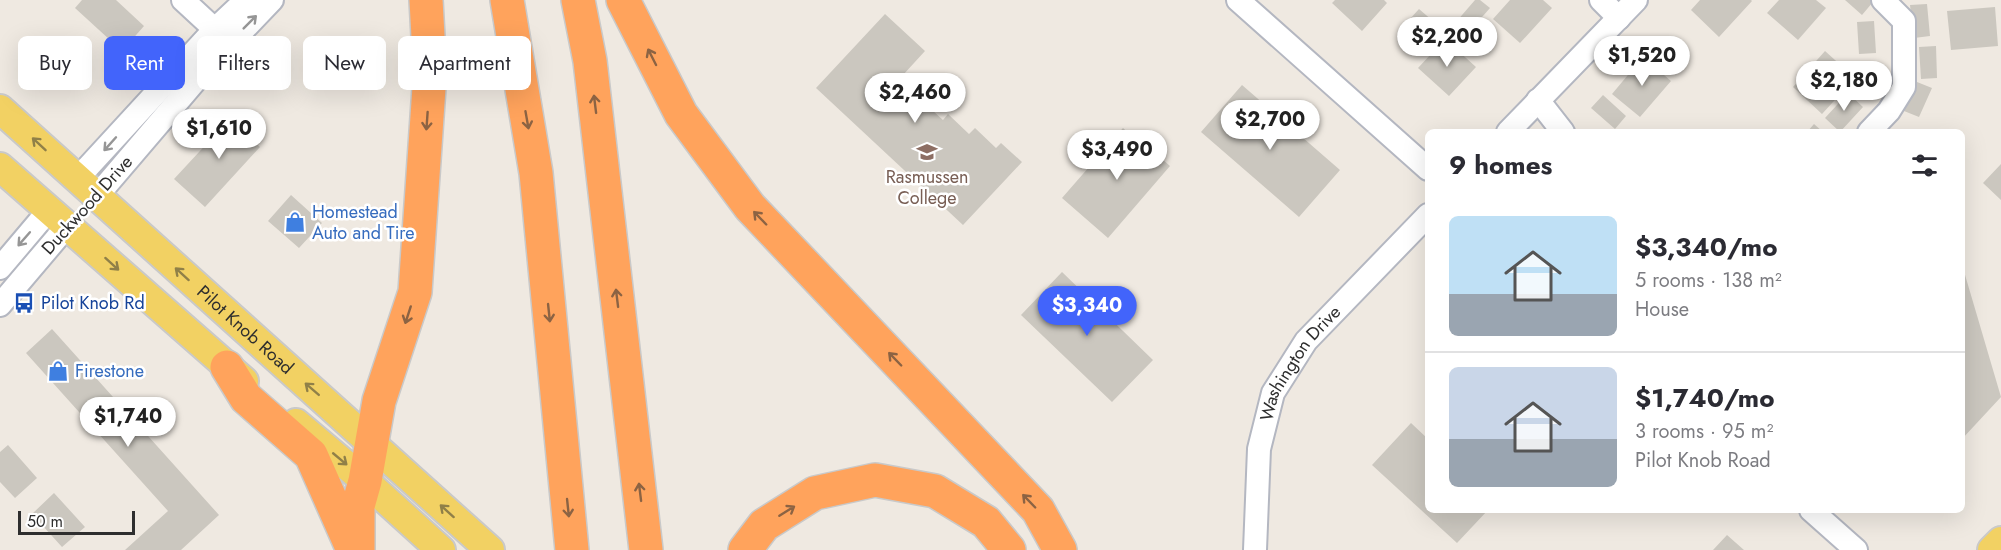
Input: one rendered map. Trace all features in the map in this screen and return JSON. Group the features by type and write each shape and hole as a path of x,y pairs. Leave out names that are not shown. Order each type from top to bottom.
{"highway":[{"path":"358,550 358,506 365,481 379,401 415,292 430,74 426,0"},
{"path":"507,0 536,173 572,550"},
{"path":"578,0 590,61 646,550"},
{"path":"622,0 681,114 750,207 1038,510 1060,550"},
{"path":"227,367 246,398 312,455 353,550"},
{"path":"745,550 764,525 815,493 875,480 935,491 986,522 1009,550"}],"main road":[{"name":"Pilot Knob Road","path":"0,109 372,441 490,550"},
{"name":"Pilot Knob Road","path":"0,167 227,367 365,481 441,550"},
{"name":"Duckwood Drive","path":"58,218 87,188"},
{"path":"1992,550 2001,540"}],"street":[{"path":"183,0 219,33"},
{"name":"Duckwood Drive","path":"87,188 246,0"},
{"name":"Duckwood Drive","path":"87,188 272,0"},
{"path":"1238,0 1425,166"},
{"path":"1601,0 1619,18"},
{"path":"1511,129 1636,0"},
{"path":"1872,129 1889,111 1904,87 1904,21 1883,0"},
{"path":"1538,100 1561,129"},
{"name":"Duckwood Drive","path":"0,268 58,218"},
{"name":"Duckwood Drive","path":"0,304 58,218"},
{"name":"Washington Drive","path":"1255,550 1259,449 1273,393 1306,341 1425,218"},
{"path":"1814,513 1856,550"}],"building":[{"path":"82,0 116,0 144,26 135,36 106,36 75,8"},
{"path":"1335,0 1384,0 1387,3 1362,31 1332,3"},
{"path":"1475,0 1480,0 1490,8 1468,33 1456,22"},
{"path":"1510,0 1543,0 1552,8 1520,43 1493,19"},
{"path":"1700,0 1752,1 1719,37 1691,10"},
{"path":"1779,0 1816,0 1826,8 1798,40 1767,13"},
{"path":"1845,0 1871,0 1873,2 1862,15"},
{"path":"1927,4 1930,36 1914,38 1910,5"},
{"path":"1995,7 1998,46 1951,50 1947,11"},
{"path":"1419,9 1433,21 1423,33 1409,20"},
{"path":"885,14 925,51 903,75 914,90 906,97 916,107 922,101 943,120 948,114 969,134 975,128 996,148 1001,143 1022,162 963,225 816,88"},
{"path":"1874,21 1876,53 1859,54 1857,22"},
{"path":"1445,39 1476,67 1449,96 1418,68"},
{"path":"1936,46 1937,78 1921,79 1919,47"},
{"path":"1825,51 1855,78 1822,114 1793,87"},
{"path":"1643,57 1671,81 1640,117 1612,94"},
{"path":"1917,82 1932,88 1919,117 1904,111"},
{"path":"1242,85 1340,170 1299,217 1201,132"},
{"path":"1848,93 1863,107 1843,129 1837,129 1825,118"},
{"path":"1603,95 1626,116 1615,129 1591,108"},
{"path":"237,111 258,129 250,138 260,147 205,207 174,179"},
{"path":"1814,124 1820,129 1810,129"},
{"path":"1123,128 1139,143 1150,130 1163,142 1154,152 1170,166 1108,238 1062,198"},
{"path":"2001,164 2001,200 1983,183"},
{"name":"Homestead Auto and Tire","path":"291,195 322,223 299,248 268,221"},
{"path":"1062,272 1153,360 1112,402 1021,315"},
{"path":"1965,275 2001,397 1965,436"},
{"path":"52,329 219,515 181,550 125,550 168,511 26,353"},
{"path":"1411,423 1425,436 1425,513 1485,513 1457,543 1372,465"},
{"path":"8,445 37,478 15,498 0,482 0,452"},
{"path":"54,493 85,527 62,547 32,514"},
{"path":"1727,535 1744,550 1713,550"}],"place":[{"name":"Rasmussen College","path":"927,152"},
{"name":"Homestead Auto and Tire","path":"295,222"},
{"name":"Pilot Knob Rd","path":"24,303"},
{"name":"Firestone","path":"58,371"}]}
